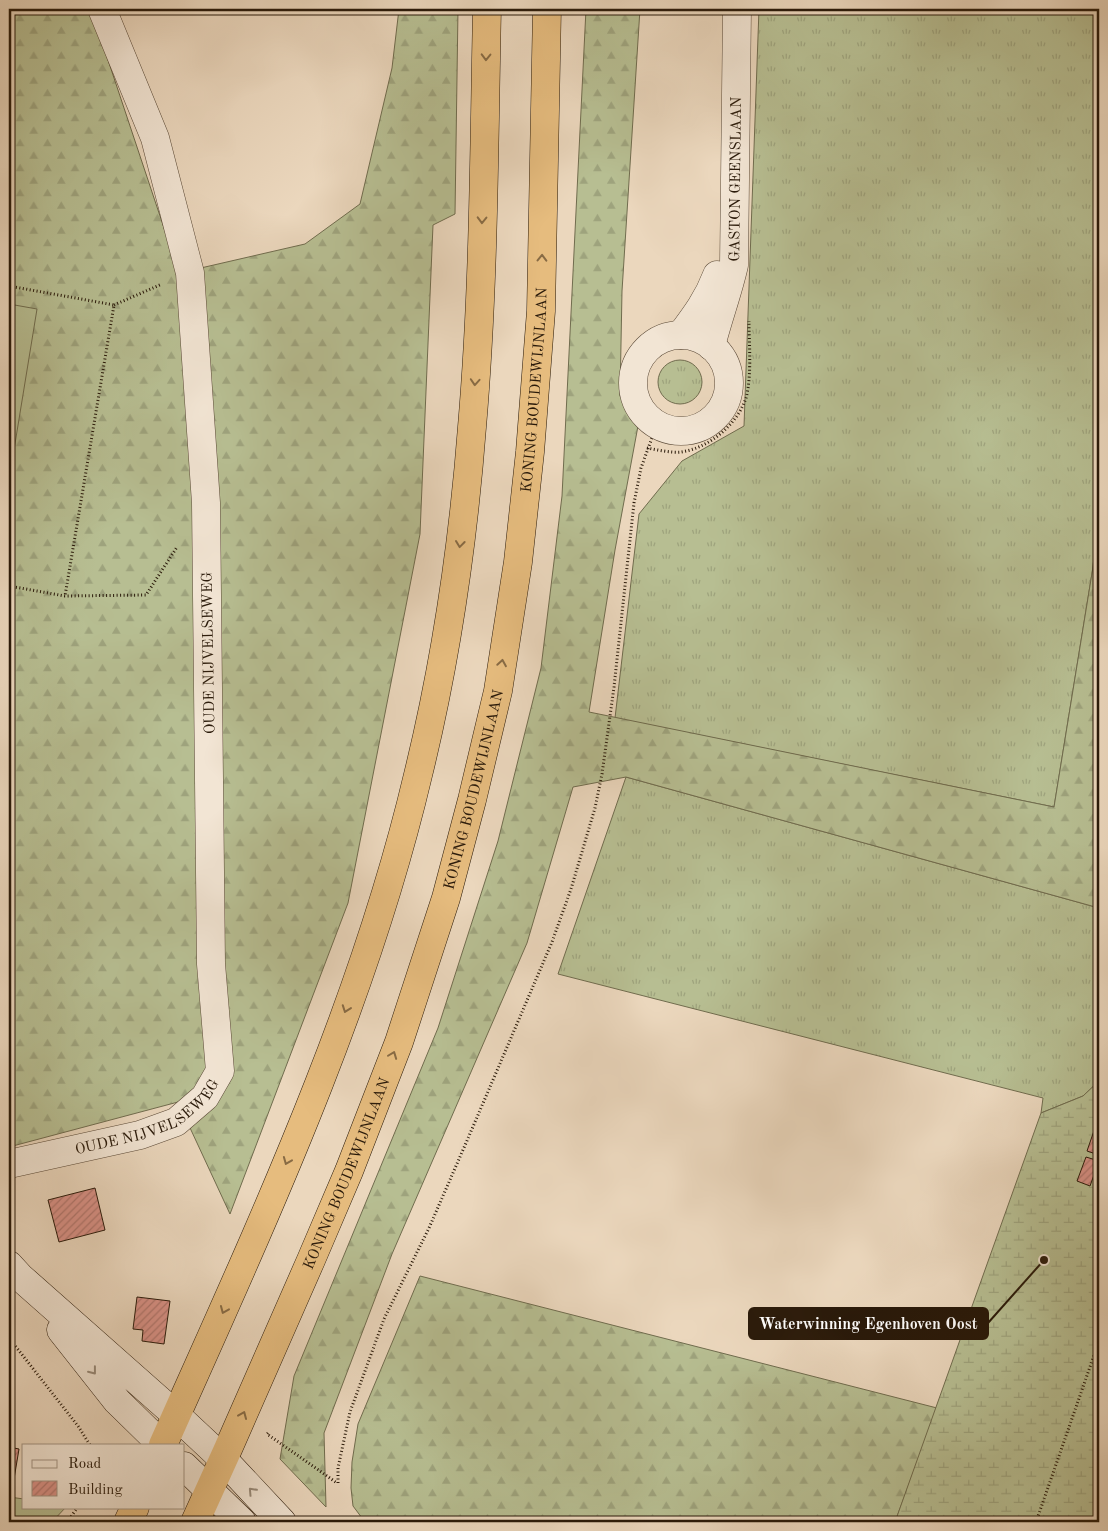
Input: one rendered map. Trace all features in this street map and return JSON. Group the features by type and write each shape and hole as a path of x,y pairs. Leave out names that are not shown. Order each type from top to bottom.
{"highway":[{"path":"162,1444 239,1276 320,1080 363,963 391,875 418,775 438,682 455,582 466,497 480,305 487,9"},
{"name":"KONING BOUDEWIJNLAAN","path":"194,1522 349,1171 399,1042 446,898 498,691 518,562 530,452 540,321 547,9"},
{"path":"128,1522 135,1508"}],"street":[{"name":"OUDE NIJVELSEWEG","path":"9,1164 140,1135 176,1122 205,1097 220,1071 211,964 206,503 190,273 155,138 102,9"},
{"name":"GASTON GEENSLAAN","path":"681,335 701,309 712,290 717,274 720,9"},
{"name":"GASTON GEENSLAAN","path":"711,346 724,297 730,285 734,265 737,9"},
{"path":"681,335 701,339 711,346 724,361 729,377 727,399 721,410 706,424 688,430 675,431 656,424 646,416 636,399 633,386 636,368 645,352 665,338 681,335"},
{"path":"15,1271 176,1415 223,1460 282,1522"},
{"path":"15,1271 116,1401 161,1444"},
{"path":"185,1467 242,1522"}],"path":[{"path":"9,286 114,305 190,273"},
{"path":"65,596 114,305"},
{"path":"267,1434 338,1483 338,1468 350,1412 384,1320 429,1228 552,942 571,889 595,808 602,774 614,687 634,503 641,468 656,424"},
{"path":"9,586 65,596 146,595"},
{"path":"9,1338 78,1426 89,1444"},
{"path":"1036,1522 1099,1341"},
{"path":"67,1522 77,1508"}],"green space":[{"path":"9,9 91,9 179,273 305,244 360,204 392,68 399,9 458,9 455,214 433,225 420,534 348,903 230,1214 178,1102 9,1147"},
{"path":"586,9 640,9 622,291 620,396 638,426 615,550 589,712 1054,807 1093,567 1099,506 1099,908 626,777 573,787 527,943 392,1254 324,1433 326,1507 280,1459 294,1376 438,1028 498,841 541,668 562,496"},
{"path":"759,9 1099,9 1099,506 1093,567 1054,807 615,718 639,514 682,461 744,426"},
{"path":"9,304 37,309 12,462 9,461"},
{"path":"680,360 692,364 698,370 702,382 698,394 692,400 680,404 668,400 662,394 658,382 662,370 668,364"},
{"path":"626,777 1099,908 1099,1081 1083,1096 1041,1113 1043,1098 558,974"},
{"path":"1099,1081 1099,1522 895,1522 1041,1113 1083,1096"},
{"path":"420,1276 937,1408 895,1522 365,1522 353,1506 351,1488 352,1462 358,1424"},
{"path":"9,1497 22,1499 22,1508 65,1508 52,1522 9,1522"}],"building":[{"path":"1097,1122 1099,1123 1099,1155 1087,1151"},
{"path":"1086,1157 1099,1161 1090,1186 1077,1181"},
{"path":"95,1188 105,1230 59,1242 48,1200"},
{"path":"137,1297 170,1301 164,1344 142,1341 143,1330 133,1329"},
{"path":"9,1447 19,1449 11,1497 9,1497"}],"place":[{"name":"Waterwinning Egenhoven Oost","path":"1044,1260"}]}
